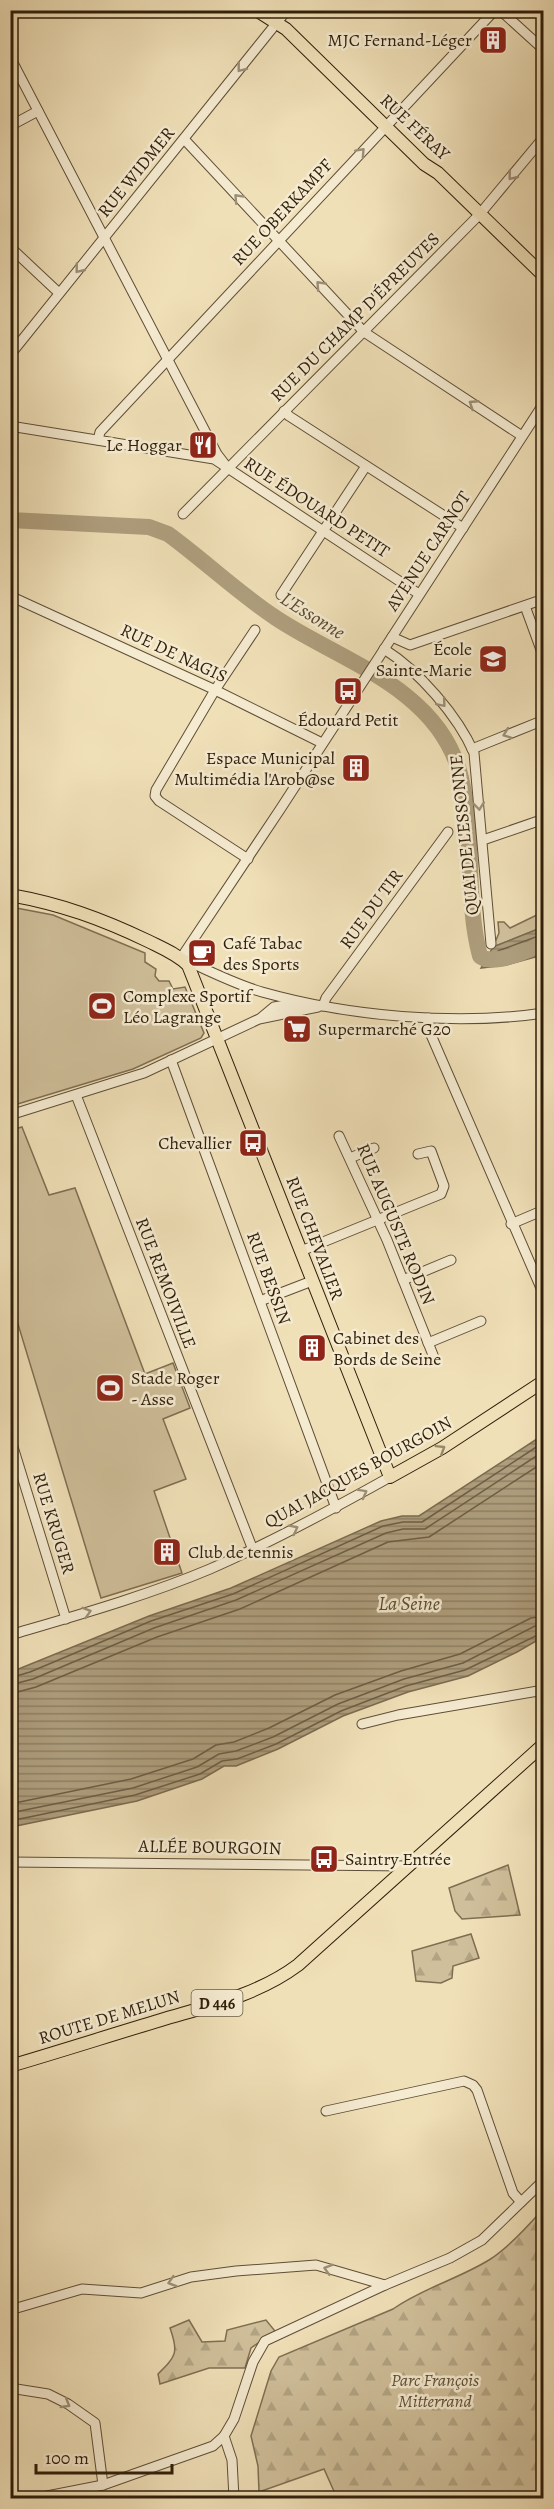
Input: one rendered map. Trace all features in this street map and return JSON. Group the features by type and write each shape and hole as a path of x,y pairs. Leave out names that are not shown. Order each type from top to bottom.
{"main road":[{"name":"RUE FÉRAY","path":"256,10 277,22 424,164 438,173 543,276"},
{"path":"10,895 70,908 129,932 182,958"},
{"name":"RUE CHEVALIER","path":"182,958 193,975 390,1478"},
{"name":"QUAI JACQUES BOURGOIN","path":"390,1478 442,1448 543,1381"},
{"name":"D 446","path":"410,1866 543,1744"},
{"name":"ROUTE DE MELUN","path":"10,2066 266,1986 297,1965 410,1866"}],"street":[{"name":"RUE WIDMER","path":"10,355 287,10"},
{"name":"RUE OBERKAMPF","path":"98,440 100,432 495,10"},
{"path":"500,10 543,50"},
{"path":"10,57 169,358 217,454 227,467"},
{"path":"10,126 38,111"},
{"name":"RUE DU CHAMP D'ÉPREUVES","path":"183,514 479,215 543,137"},
{"path":"184,139 364,332 522,436"},
{"path":"10,247 59,293"},
{"name":"AVENUE CARNOT","path":"182,958 378,658 388,651 392,637 543,403"},
{"path":"284,411 462,528"},
{"path":"10,426 206,456 227,467"},
{"path":"281,595 366,466"},
{"name":"RUE ÉDOUARD PETIT","path":"227,467 419,594"},
{"name":"RUE DE NAGIS","path":"10,596 215,690 322,743"},
{"path":"388,651 543,599"},
{"path":"525,606 543,658"},
{"path":"248,859 159,801 155,796 156,790 215,690 255,630"},
{"path":"392,637 410,645"},
{"name":"QUAI DE L'ESSONNE","path":"388,651 449,712 472,748 483,840 491,944"},
{"path":"472,748 543,720"},
{"path":"483,840 543,819"},
{"name":"RUE DU TIR","path":"323,1006 326,998 448,832"},
{"path":"182,958 262,992 323,1006 459,1020 543,1013"},
{"path":"193,975 207,970"},
{"path":"10,1115 144,1072 219,1042 278,1010 262,992"},
{"path":"274,1007 303,1002"},
{"path":"259,1019 323,1006"},
{"path":"428,1018 428,1028 543,1295"},
{"name":"RUE BESSIN","path":"171,1060 336,1508"},
{"name":"RUE REMOIVILLE","path":"76,1095 253,1550"},
{"name":"RUE AUGUSTE RODIN","path":"339,1136 378,1220 435,1360"},
{"path":"350,1158 374,1148"},
{"path":"301,1251 441,1194 444,1186 431,1152 417,1154"},
{"path":"511,1224 543,1210"},
{"path":"403,1280 451,1260"},
{"path":"260,1301 312,1281"},
{"path":"428,1343 481,1321"},
{"name":"RUE KRUGER","path":"10,1437 66,1619"},
{"name":"QUAI JACQUES BOURGOIN","path":"10,1635 117,1604 181,1580 253,1550 390,1478"},
{"path":"362,1724 398,1714 543,1690"},
{"name":"ALLÉE BOURGOIN","path":"10,1862 410,1866"},
{"path":"326,2111 464,2081 471,2083 477,2090 513,2193 521,2202"},
{"path":"37,2499 103,2485 213,2446 224,2436 234,2419 253,2362 263,2343 385,2285 450,2258 482,2240 543,2180"},
{"path":"10,2310 82,2289 141,2293 191,2277 230,2271 316,2265 385,2285"},
{"path":"10,2388 48,2394 68,2404 95,2423 103,2485"},
{"path":"224,2436 232,2460 234,2499"}],"green space":[{"name":"Complexe Sportif Léo Lagrange","path":"11,907 53,915 145,953 145,962 156,969 155,976 159,981 169,981 173,989 185,987 204,1033 201,1038 133,1069 11,1106"},
{"path":"543,912 543,927 493,947 499,933 498,922 504,922 510,928"},
{"name":"Stade Roger - Asse","path":"22,1127 49,1195 75,1188 145,1374 173,1363 190,1408 163,1419 186,1479 154,1491 182,1573 101,1598 11,1301 11,1130"},
{"path":"508,1865 520,1915 462,1919 455,1911 449,1888"},
{"path":"471,1934 479,1958 453,1966 452,1978 441,1983 416,1981 412,1951"},
{"name":"Parc François Mitterrand","path":"543,2209 543,2498 337,2498 324,2469 259,2492 258,2466 251,2436 271,2371 279,2357 393,2309 416,2295 477,2267 503,2250"},
{"path":"189,2320 202,2342 225,2341 227,2330 266,2320 275,2331 251,2348 245,2368 209,2368 160,2384 158,2374 169,2363 175,2349 170,2328"}],"water":[{"path":"543,927 543,955 506,965 481,968 493,947"},
{"name":"La Seine","path":"543,1435 543,1637 468,1676 408,1692 343,1716 278,1749 236,1766 224,1766 202,1779 137,1801 11,1827 11,1672 149,1616 231,1588 381,1521 402,1516 419,1516"}],"waterway":[{"name":"L'Essonne","path":"10,520 149,527 168,534 276,618 354,662 406,695 427,715 445,739 458,767 467,813 472,910 480,956 493,960 502,959 544,942"}],"place":[{"name":"MJC Fernand-Léger","path":"493,40"},
{"name":"Le Hoggar","path":"203,445"},
{"name":"École Sainte-Marie","path":"493,659"},
{"name":"Édouard Petit","path":"348,691"},
{"name":"Espace Municipal Multimédia l'Arob@se","path":"356,768"},
{"name":"Café Tabac des Sports","path":"202,953"},
{"name":"Complexe Sportif Léo Lagrange","path":"102,1006"},
{"name":"Supermarché G20","path":"297,1029"},
{"name":"Chevallier","path":"253,1143"},
{"name":"Cabinet des Bords de Seine","path":"312,1348"},
{"name":"Stade Roger - Asse","path":"110,1388"},
{"name":"Club de tennis","path":"167,1552"},
{"name":"Saintry Entrée","path":"324,1859"}]}
